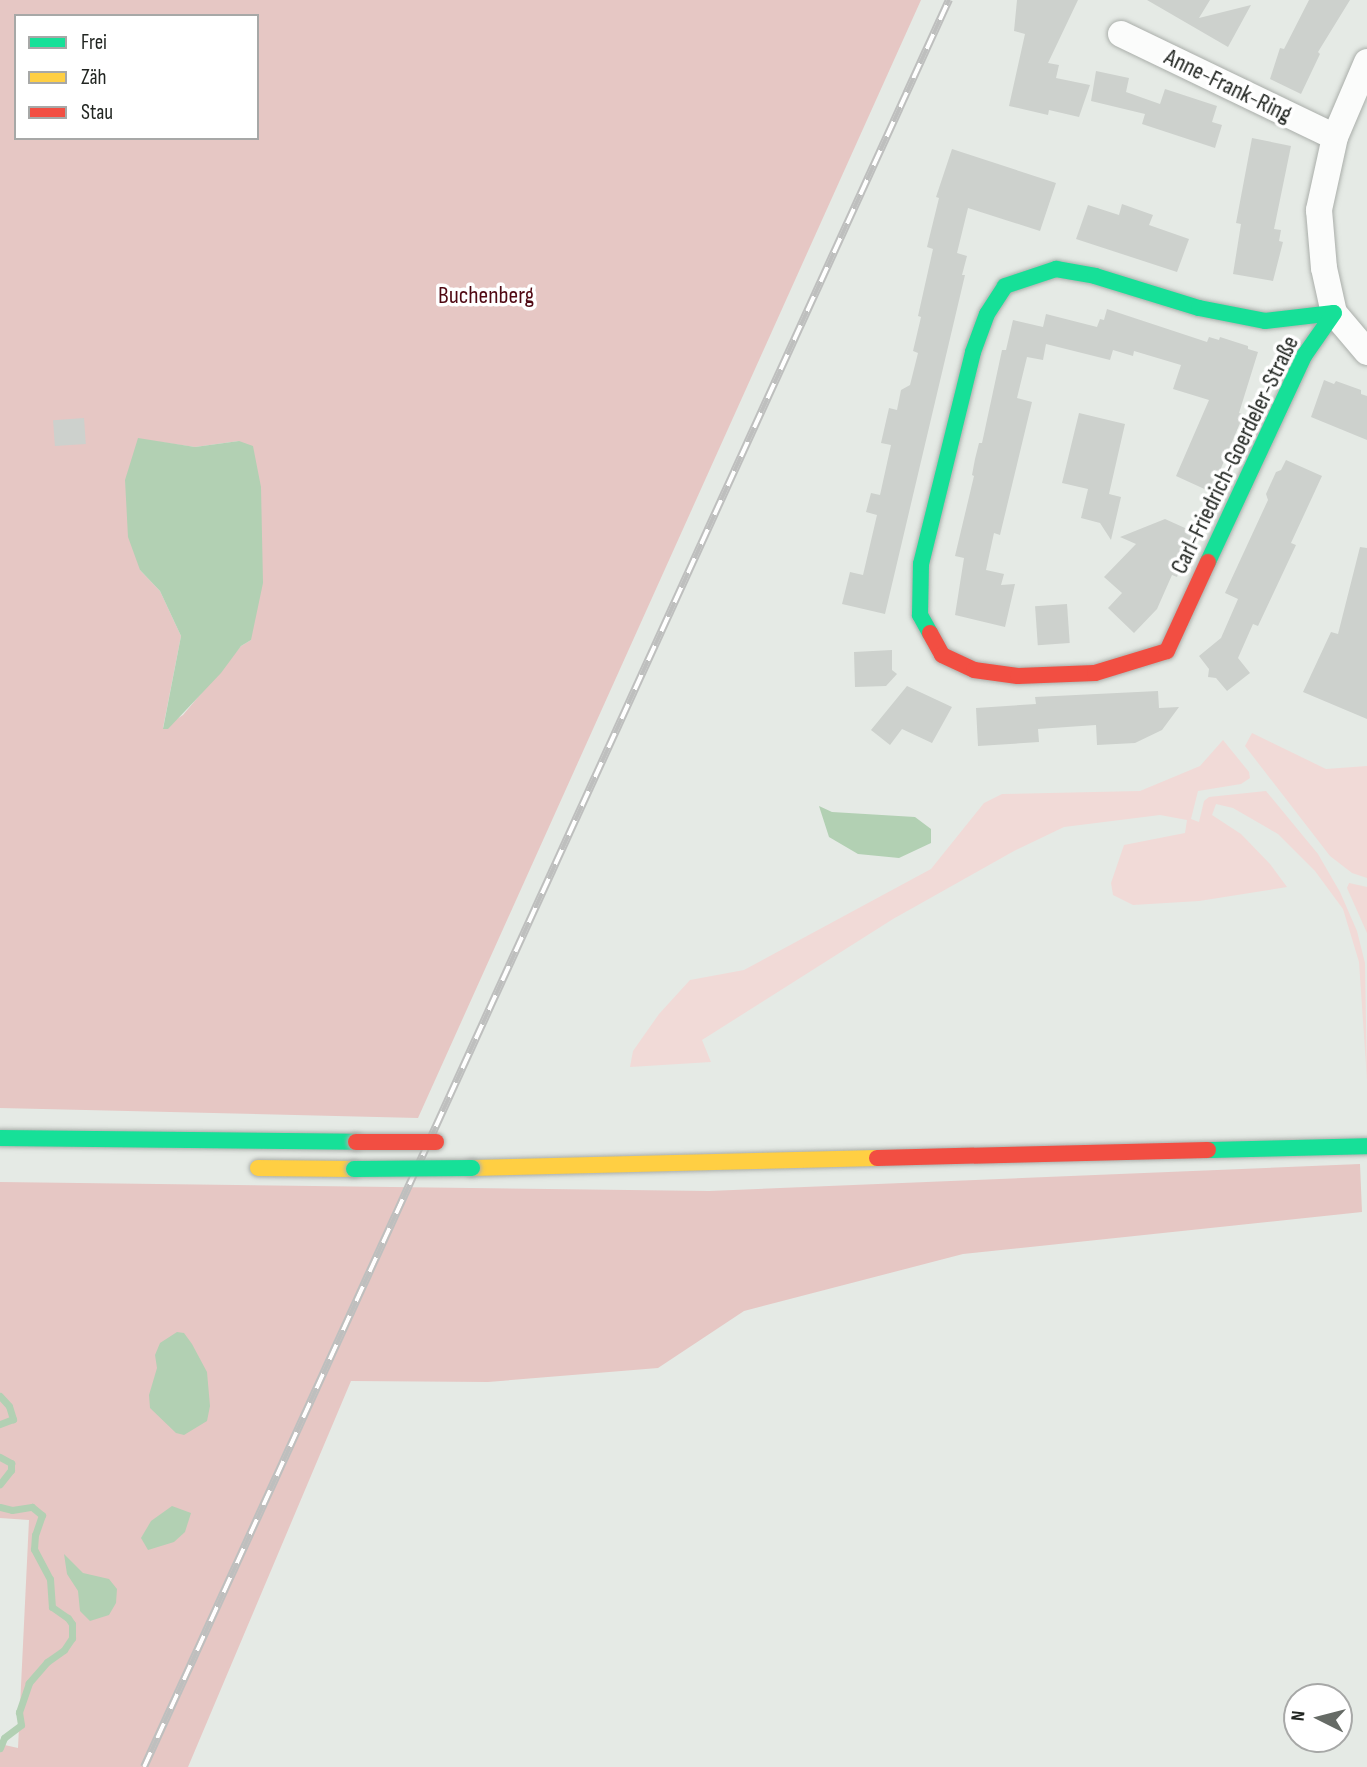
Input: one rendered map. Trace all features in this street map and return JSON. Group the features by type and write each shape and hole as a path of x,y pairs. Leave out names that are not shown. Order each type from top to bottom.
{"main road":[{"name":"Carl-Friedrich-Goerdeler-Straße","path":"1056,268 1096,276 1199,309 1265,321 1334,313 1304,356 1167,651 1095,673 1018,676 974,670 942,655 920,615 921,564 973,352 987,314 1005,286 1056,268"},
{"path":"0,1138 447,1142"},
{"path":"245,1168 471,1168 1367,1146"}],"street":[{"name":"Anne-Frank-Ring","path":"1121,34 1335,137"},
{"path":"1367,62 1335,137 1319,210 1324,268 1334,313 1367,352"}],"shaded area":[{"path":"138,438 195,447 239,441 253,446 261,487 263,583 251,640 241,646 221,673 168,729 163,729 181,636 160,591 140,570 128,537 125,480"},
{"path":"1252,733 1326,769 1367,766 1367,878 1352,873 1330,856 1245,746"},
{"path":"1223,740 1249,772 1250,778 1241,784 1198,791 1191,819 1199,822 1204,801 1209,797 1266,791 1318,854 1340,892 1357,931 1365,963 1367,1080 1359,962 1343,909 1315,871 1278,834 1233,808 1216,804 1212,815 1241,834 1270,864 1287,887 1199,901 1133,905 1113,895 1111,883 1124,845 1185,833 1187,820 1160,815 1064,827 1014,851 893,919 702,1040 711,1062 630,1067 633,1051 659,1014 690,980 744,970 931,869 984,803 1002,794 1140,791 1200,766"},
{"path":"819,806 832,812 915,817 931,829 931,843 899,858 858,854 829,837"},
{"path":"1349,883 1367,887 1367,933 1347,888"},
{"path":"177,1332 184,1333 207,1372 210,1406 207,1421 184,1435 176,1433 150,1408 149,1395 157,1368 155,1355 160,1343"},
{"path":"172,1506 191,1513 185,1532 174,1542 148,1550 141,1538 151,1521"},
{"path":"64,1554 83,1573 109,1579 117,1589 116,1603 109,1615 90,1621 80,1611 78,1591 67,1574"}],"green space":[{"name":"Buchenberg","path":"0,0 921,0 418,1118 0,1108","holes":["138,439 195,447 239,441 251,640 241,646 183,715 163,728 181,636 160,591 140,570"]},
{"path":"1360,1164 1362,1212 963,1254 744,1311 658,1368 488,1382 351,1381 188,1767 0,1767 0,1744 18,1748 29,1520 0,1518 0,1182 709,1191"}],"building":[{"path":"1017,0 1078,0 1048,63 1059,65 1056,78 1090,85 1079,117 1049,110 1048,115 1009,106 1025,34 1014,31"},
{"path":"1147,0 1210,0 1199,18 1251,5 1228,47"},
{"path":"1309,0 1350,0 1318,52 1320,54 1301,94 1270,79 1280,48 1284,49"},
{"path":"1096,71 1129,78 1126,92 1160,104 1165,89 1217,106 1212,122 1222,125 1215,148 1142,124 1145,114 1091,101"},
{"path":"1252,138 1291,146 1274,229 1281,230 1279,241 1283,242 1273,281 1233,274 1241,224 1236,223"},
{"path":"952,149 1056,183 1040,231 968,208 957,253 967,256 962,275 965,275 885,614 842,604 850,572 863,575 877,515 866,512 871,493 880,495 891,445 881,443 889,408 897,410 901,390 910,385 918,353 913,351 921,317 918,316 933,249 927,247 939,198 936,197"},
{"path":"1122,204 1153,215 1149,225 1189,239 1177,272 1076,239 1088,205 1119,215"},
{"path":"1107,309 1207,342 1209,337 1219,340 1220,337 1258,352 1239,413 1242,414 1240,423 1211,492 1176,476 1209,400 1173,389 1181,365 1134,351 1133,356 1113,350 1110,360 1046,344 1043,360 1027,357 1017,398 1032,402 1000,535 994,533 986,570 1004,574 1001,585 1015,584 1005,627 955,615 964,558 955,556 974,476 975,459 979,443 982,443 1002,350 1006,350 1013,320 1043,327 1046,314 1097,327 1100,319 1104,320"},
{"path":"1324,380 1334,384 1336,381 1361,390 1361,394 1367,396 1367,440 1311,417"},
{"path":"1079,413 1125,424 1109,494 1121,497 1111,540 1100,523 1081,518 1088,489 1062,483"},
{"path":"84,418 86,444 55,446 53,420"},
{"path":"1286,460 1322,476 1291,543 1296,545 1258,626 1253,624 1238,658 1250,673 1227,691 1216,678 1208,677 1209,669 1199,656 1221,638 1238,599 1225,593 1268,500 1266,494 1276,472 1281,470"},
{"path":"1165,519 1196,533 1177,577 1172,575 1157,609 1134,633 1108,608 1122,593 1104,577 1136,544 1120,537"},
{"path":"1360,547 1367,548 1367,719 1303,692 1331,632 1338,634"},
{"path":"1067,604 1070,643 1038,645 1035,606"},
{"path":"892,650 892,670 897,674 886,686 855,687 854,652"},
{"path":"907,686 952,707 932,743 902,729 890,745 871,730"},
{"path":"1158,691 1159,708 1179,707 1162,730 1135,743 1097,745 1096,725 1038,729 1039,742 978,746 976,708 1036,704 1035,697"}],"waterway":[{"path":"0,1396 9,1406 13,1419 0,1424"},
{"path":"0,1457 11,1463 11,1470 0,1484"},
{"path":"0,1507 12,1510 32,1507 42,1515 35,1535 34,1549 50,1579 52,1607 72,1624 72,1638 64,1650 47,1662 29,1683 19,1712 21,1725 4,1738 0,1748"}],"railway":[{"path":"144,1767 949,0"}],"traffic: fast":[{"path":"1056,269 1095,276 1199,308 1265,321 1334,313 1304,356 1208,562"},
{"path":"930,633 920,615 921,564 973,352 987,314 1005,286 1056,269"},
{"path":"0,1138 356,1142"},
{"path":"1208,1150 1367,1146"},
{"path":"354,1169 472,1168"}],"traffic: slow":[{"path":"472,1168 877,1158"},
{"path":"258,1168 354,1169"}],"traffic: jam":[{"path":"930,633 942,655 974,670 1018,676 1095,673 1167,651 1208,562"},
{"path":"356,1142 436,1142"},
{"path":"877,1158 1208,1150"}]}
